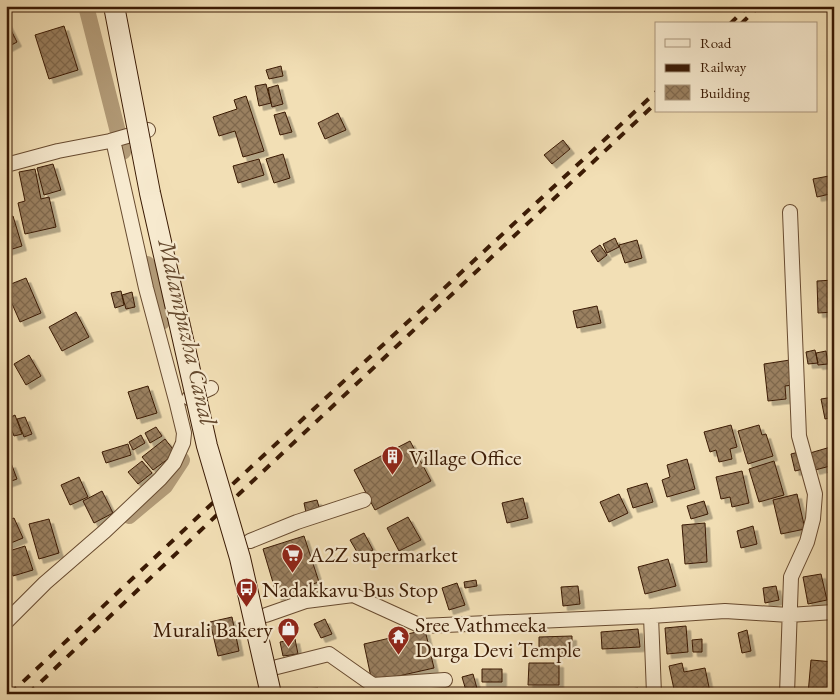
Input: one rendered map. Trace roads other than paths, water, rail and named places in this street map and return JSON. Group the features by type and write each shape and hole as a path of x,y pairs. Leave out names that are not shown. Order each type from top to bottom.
{"main road":[{"path":"114,6 150,193 205,437 240,558 271,694"}],"street":[{"path":"6,165 58,150 111,140 148,130"},
{"path":"6,622 45,583 105,531 160,479 174,463 183,443 184,433 146,288 111,140"},
{"path":"787,694 791,577 807,542 813,519 815,494 799,436 790,212"},
{"path":"177,404 209,389"},
{"path":"250,541 297,522 364,500"},
{"path":"266,614 306,601 353,594 421,626 725,611 790,616 834,612"},
{"path":"651,616 654,694"},
{"path":"277,667 329,654 373,686 445,680"}],"waterway":[{"name":"Malampuzha Canal","path":"86,6 123,152"},
{"name":"Malampuzha Canal","path":"147,264 162,322"},
{"name":"Malampuzha Canal","path":"129,516 165,486 182,460"}],"railway":[{"path":"732,22 748,6"},
{"path":"743,22 759,6"},
{"path":"10,694 236,481 655,93"},
{"path":"28,694 655,104"}],"place":[{"name":"Village Office","path":"393,476"},
{"name":"A2Z supermarket","path":"293,573"},
{"name":"Nadakkavu Bus Stop","path":"246,608"},
{"name":"Murali Bakery","path":"289,648"},
{"name":"Sree Vathmeeka Durga Devi Temple","path":"399,656"}]}
